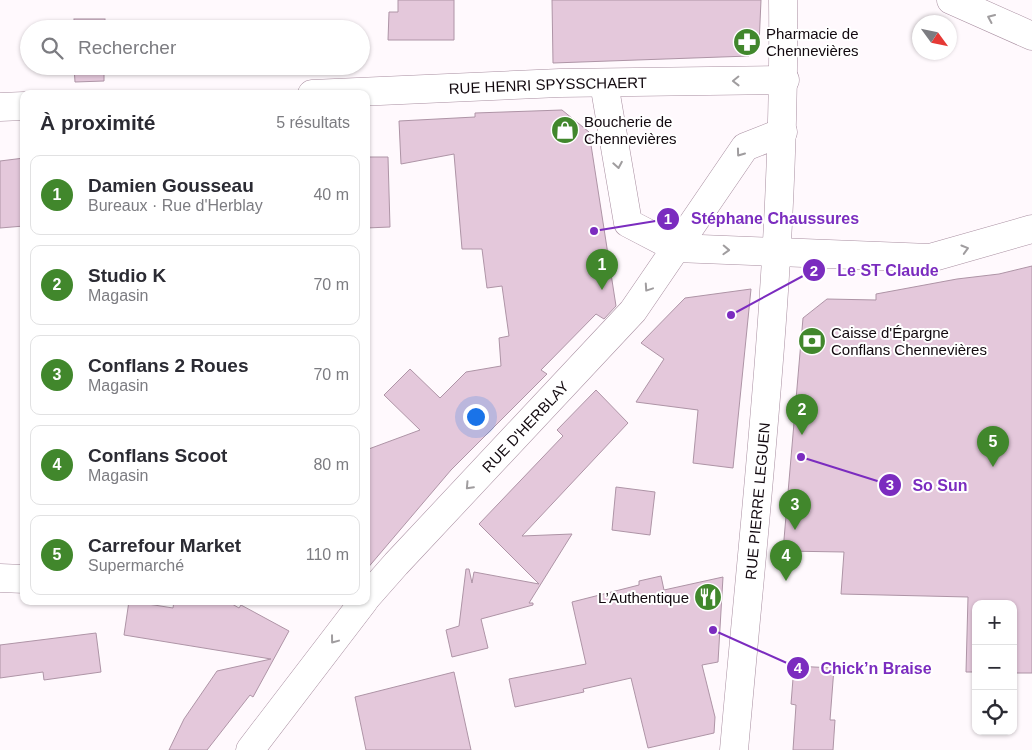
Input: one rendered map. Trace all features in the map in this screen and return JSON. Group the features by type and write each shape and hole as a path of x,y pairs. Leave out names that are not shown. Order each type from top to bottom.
{"main road":[{"name":"RUE PIERRE LEGUEN","path":"734,750 778,252 783,132 783,0"},
{"path":"951,0 1032,36"},
{"name":"RUE HENRI SPYSSCHAERT","path":"370,92 604,82 784,80"},
{"path":"604,82 628,223 676,248 930,258 1032,229"},
{"path":"0,107 20,106"},
{"name":"RUE D'HERBLAY","path":"370,591 633,311 744,147 783,132"},
{"path":"0,578 20,579"},
{"name":"RUE D'HERBLAY","path":"250,750 359,605"}],"building":[{"path":"398,0 454,0 454,40 388,40 389,12 398,12"},
{"path":"552,0 761,0 759,45 749,56 553,63"},
{"path":"74,19 105,19 105,20"},
{"path":"75,75 104,75 104,81 75,82"},
{"path":"562,110 589,132 616,306 604,319 596,314 541,370 547,374 451,470 370,565 370,449 420,430 384,395 410,369 440,398 466,372 501,366 499,338 509,336 502,286 487,288 482,249 462,249 454,154 401,164 399,121 475,117 475,113"},
{"path":"370,157 388,157 390,227 370,228"},
{"path":"20,158 20,226 0,228 0,161"},
{"path":"1032,266 1032,673 1017,673 1017,600 972,600 972,672 966,672 968,597 841,594 844,552 783,551 803,318 827,299 876,300 876,294 957,279 999,274"},
{"path":"751,289 733,468 693,463 698,410 636,402 664,359 641,343 685,298"},
{"path":"596,390 628,423 522,536 572,534 529,603 533,603 533,605 481,619 488,648 452,657 446,630 459,626 466,569 469,569 472,583 474,572 539,584 479,524 563,436 557,430"},
{"path":"616,487 655,492 650,535 612,530"},
{"path":"661,576 664,590 723,577 718,662 702,665 715,717 714,733 648,748 631,678 583,689 584,692 515,707 509,679 586,664 572,602 639,585 639,581"},
{"path":"128,605 154,605 173,608 173,605 234,605 239,608 241,605 289,631 253,697 250,695 207,750 169,750 184,719 217,671 271,659 124,635"},
{"path":"96,633 101,672 44,680 43,672 0,678 0,645"},
{"path":"794,666 834,668 830,720 835,720 833,750 793,750 796,705 791,704"},
{"path":"454,672 471,750 366,750 355,697"}],"place":[{"name":"Pharmacie de Chennevières","path":"747,42"},
{"name":"Boucherie de Chennevières","path":"565,130"},
{"name":"Stéphane Chaussures","path":"594,231"},
{"name":"Damien Gousseau","path":"602,290"},
{"name":"Le ST Claude","path":"731,315"},
{"name":"Caisse d'Épargne Conflans Chennevières","path":"812,341"},
{"name":"Studio K","path":"802,435"},
{"name":"So Sun","path":"801,457"},
{"name":"Carrefour Market","path":"993,467"},
{"name":"Conflans 2 Roues","path":"795,530"},
{"name":"Conflans Scoot","path":"786,581"},
{"name":"L’Authentique","path":"708,597"},
{"name":"Chick’n Braise","path":"713,630"}]}
